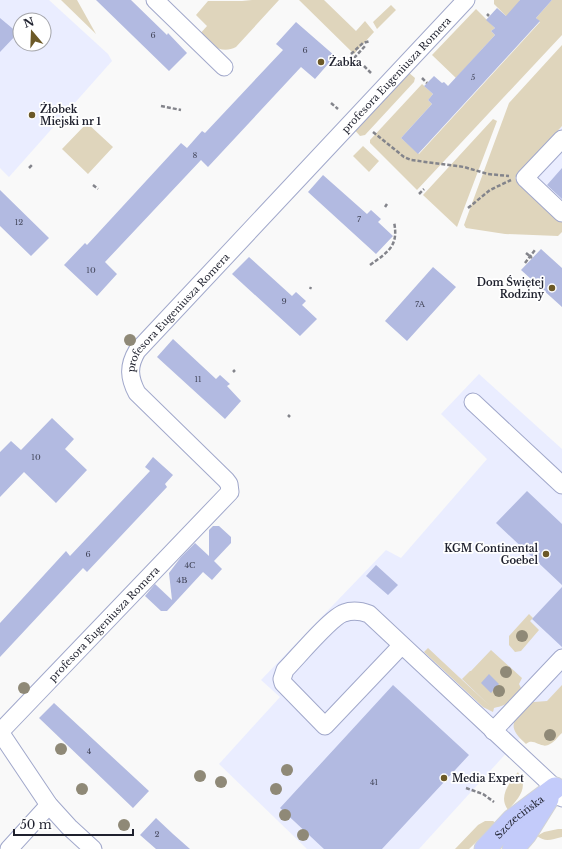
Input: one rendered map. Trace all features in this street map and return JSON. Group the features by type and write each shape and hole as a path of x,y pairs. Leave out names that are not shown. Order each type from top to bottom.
{"main road":[{"name":"Szczecińska","path":"485,849 512,820 560,790"},
{"name":"Szczecińska","path":"513,849 560,790"}],"street":[{"path":"155,0 224,66"},
{"name":"profesora Eugeniusza Romera","path":"0,732 230,492 229,484 226,480 137,393 131,381 130,368 137,352 466,0"},
{"path":"562,138 525,178 562,213"},
{"path":"473,402 562,485"},
{"path":"402,645 326,726 283,683 282,679 285,670 334,618 345,612 368,614 402,645 493,731 560,790"},
{"path":"493,731 562,658"},
{"path":"0,732 49,805 93,849"},
{"path":"8,849 49,805"}],"path":[{"path":"351,54 363,43 370,41"},
{"path":"354,58 366,45"},
{"path":"364,66 371,73"},
{"path":"422,78 427,83"},
{"path":"331,103 338,109"},
{"path":"162,106 181,110"},
{"path":"373,132 404,157 411,160 464,167 488,174 512,178 490,190 468,208"},
{"path":"29,168 33,164"},
{"path":"93,185 98,189"},
{"path":"419,194 424,188"},
{"path":"370,265 386,254 393,245 396,235 394,222"},
{"path":"525,263 535,250"},
{"path":"526,253 531,257"},
{"path":"466,788 483,794 494,802"}],"shaded area":[{"name":"Żłobek Miejski nr 1","path":"0,0 49,0 108,54 112,61 9,177 0,168"},
{"path":"61,0 77,0 96,34"},
{"path":"279,0 236,47 225,50 221,49 212,45 199,35 207,26 196,15 208,1"},
{"path":"299,0 324,0 356,31 365,21 374,32 354,54"},
{"path":"494,0 520,0 510,20 494,4"},
{"path":"552,0 562,0 562,35 417,190 370,143 370,140 422,84 433,94 428,100 432,104 401,138 419,154 540,22 536,18"},
{"path":"391,5 396,10 377,29 373,22"},
{"path":"476,9 495,28 491,31 495,35 456,78 432,55"},
{"path":"562,45 562,126 515,178 562,220 562,232 558,236 505,234 466,228 464,225 509,103"},
{"path":"408,72 415,78 414,82 365,135 360,136 353,128"},
{"path":"493,119 497,121 457,227 423,195"},
{"path":"87,123 113,147 88,174 62,149"},
{"path":"562,126 562,220 515,178"},
{"path":"363,146 379,161 369,172 353,156"},
{"path":"479,374 562,449 562,692 419,849 307,849 219,764 280,697 261,680 386,550 401,558 487,459 441,414"},
{"path":"529,614 533,618 530,621 539,630 521,651 515,652 509,645 509,636"},
{"path":"428,648 490,706 462,679 491,650 522,678 519,684 522,690 507,704 494,708 493,712 483,707 424,652"},
{"path":"562,685 562,733 552,743 544,746 532,742 526,744 515,731 514,722 517,717 532,701 547,701"},
{"path":"518,772 522,779 523,788 520,796 508,810 505,805 504,795 508,785"},
{"path":"485,821 493,821 496,823 469,849 455,849 478,825"},
{"path":"562,829 562,837 546,840 537,836 544,832"}],"building":[{"path":"96,0 131,0 167,35 168,33 187,53 169,71"},
{"path":"520,0 552,0 536,18 540,21 418,154 401,138 432,104 428,100 433,94 424,86 434,76 448,86 495,35 491,31 495,28 486,20 497,8 506,16"},
{"path":"0,18 12,28 12,39 0,52"},
{"path":"296,22 335,56 315,79 301,67 208,167 201,160 105,262 117,274 97,296 64,265 85,243 87,245 181,143 187,148 202,131 205,133 283,50 276,44"},
{"path":"562,168 562,199 547,185"},
{"path":"323,175 367,214 371,210 381,219 378,222 393,236 376,254 308,192"},
{"path":"0,190 49,238 31,256 0,226"},
{"name":"Dom Świętej Rodziny","path":"541,249 562,268 562,307 521,270"},
{"path":"249,257 292,296 296,292 306,301 302,305 317,319 300,336 232,274"},
{"path":"433,267 456,287 407,341 385,321"},
{"path":"173,339 216,379 220,375 230,384 227,386 241,401 225,419 157,357"},
{"path":"52,418 74,439 65,449 87,470 56,503 24,472 0,497 0,452 11,441 21,450"},
{"path":"153,457 173,475 165,484 167,487 87,572 83,568 0,657 0,623 66,551 70,556 150,471 145,467"},
{"name":"KGM Continental Goebel","path":"527,491 562,524 562,585 496,523"},
{"path":"213,526 219,526 231,537 231,543 214,561 222,569 212,580 203,572 167,611 161,611 145,596 155,584 172,600 169,573 181,557 195,543 209,556 209,530"},
{"path":"376,565 398,585 388,595 366,576"},
{"path":"562,587 562,647 532,619"},
{"path":"489,674 499,684 491,693 481,683"},
{"path":"393,685 469,755 382,849 324,849 280,808"},
{"path":"54,703 149,791 133,808 39,718"},
{"path":"156,818 190,849 156,849 140,835"}],"place":[{"name":"Żabka","path":"321,62"},
{"name":"Żłobek Miejski nr 1","path":"32,115"},
{"name":"Dom Świętej Rodziny","path":"552,288"},
{"name":"KGM Continental Goebel","path":"546,554"},
{"name":"Media Expert","path":"444,778"}]}
